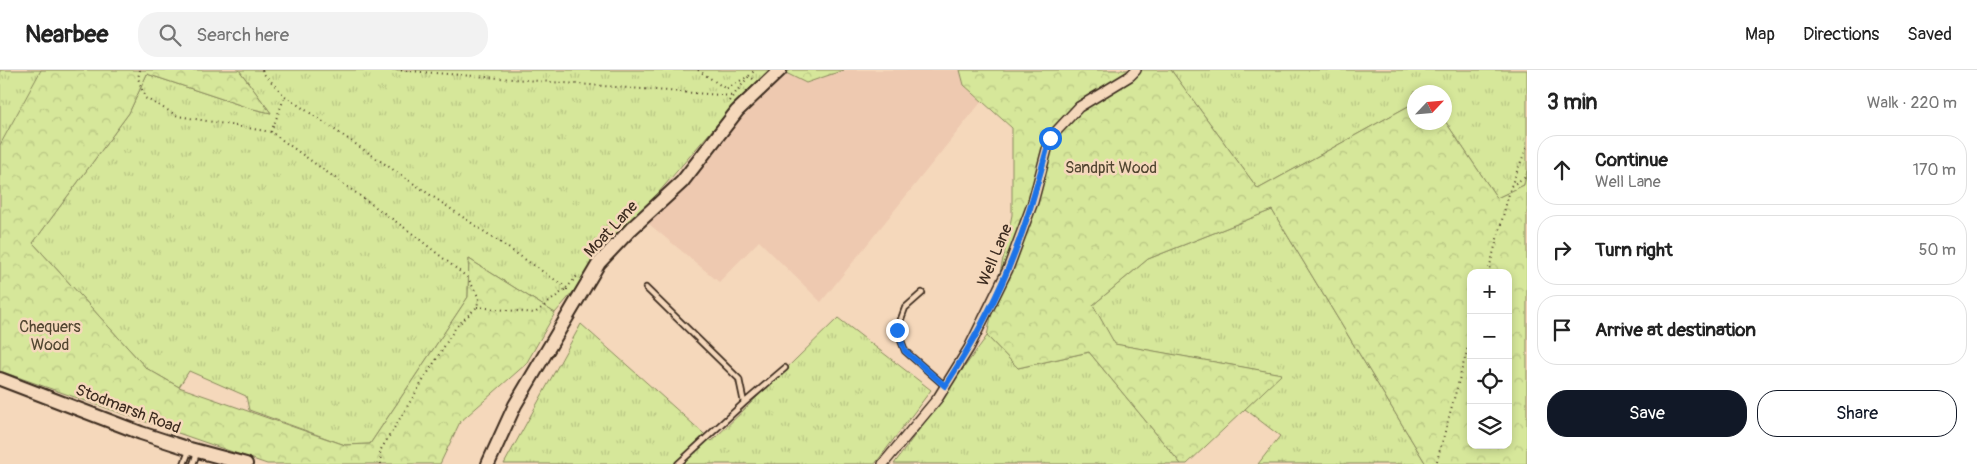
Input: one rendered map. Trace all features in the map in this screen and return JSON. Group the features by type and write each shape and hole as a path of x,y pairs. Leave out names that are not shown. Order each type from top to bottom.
{"street":[{"name":"Moat Lane","path":"488,464 514,405 599,263 631,229 682,182 737,110 780,70"},
{"name":"Well Lane","path":"883,464 938,398 969,348 1008,269 1033,202 1050,138 1079,107 1130,76 1136,70"},
{"name":"Stodmarsh Road","path":"0,379 193,450 246,464"}],"lane":[{"path":"646,288 739,379 744,403"},
{"path":"922,293 905,308 897,330 905,351 945,386"},
{"path":"678,464 785,368"},
{"path":"184,464 193,450"},
{"path":"193,450 193,464"}],"path":[{"path":"140,70 138,78 145,98 178,116 271,132 409,232 468,278 479,298 477,307 456,327 380,451 381,464"},
{"path":"262,70 285,96 567,288"},
{"path":"396,70 733,96"},
{"path":"698,70 726,89 749,76 728,103"},
{"path":"271,132 285,96"},
{"path":"1489,269 1511,186 1527,147"},
{"path":"1511,186 1527,176"},
{"path":"477,307 535,312 567,288 578,275"},
{"path":"1433,464 1437,461 1467,351"}],"shaded area":[{"path":"844,70 960,70 964,85 982,101 821,302 759,241 719,282 649,224 739,121 786,73 806,83"}],"green space":[{"path":"0,70 75,70 0,177"},
{"name":"Chequers Wood","path":"41,70 239,70 271,113 249,108 147,74 129,113 33,243 146,368 179,387 345,445 370,444 468,297 469,259 555,313 526,364 460,422 440,464 267,464 0,371 0,145"},
{"path":"239,70 773,70 738,100 555,313 469,259 468,297 370,444 345,445 249,410 246,396 189,371 179,387 146,368 33,243 129,113 147,74 249,108 271,113"},
{"path":"791,70 844,70 806,83 786,73"},
{"name":"Sandpit Wood","path":"960,70 1171,70 1258,189 1407,107 1407,130 1451,130 1497,198 1524,185 1527,171 1527,464 1426,464 1272,210 1148,259 1093,305 1115,344 1282,374 1187,464 1181,464 1089,352 1018,368 987,336 1012,215 1012,128 964,85"},
{"path":"1171,70 1527,70 1527,171 1524,185 1497,198 1451,130 1452,85 1407,85 1407,107 1258,189"},
{"path":"1272,210 1426,464 1258,464 1280,436 1245,409 1281,374 1114,344 1093,305 1148,259"},
{"path":"838,318 931,390 875,464 504,464 581,324 712,441"},
{"path":"987,336 1018,368 1089,352 1181,464 894,464"}],"route":[{"path":"897,330 905,351 945,386 969,348 1008,269 1033,202 1050,138"}]}
